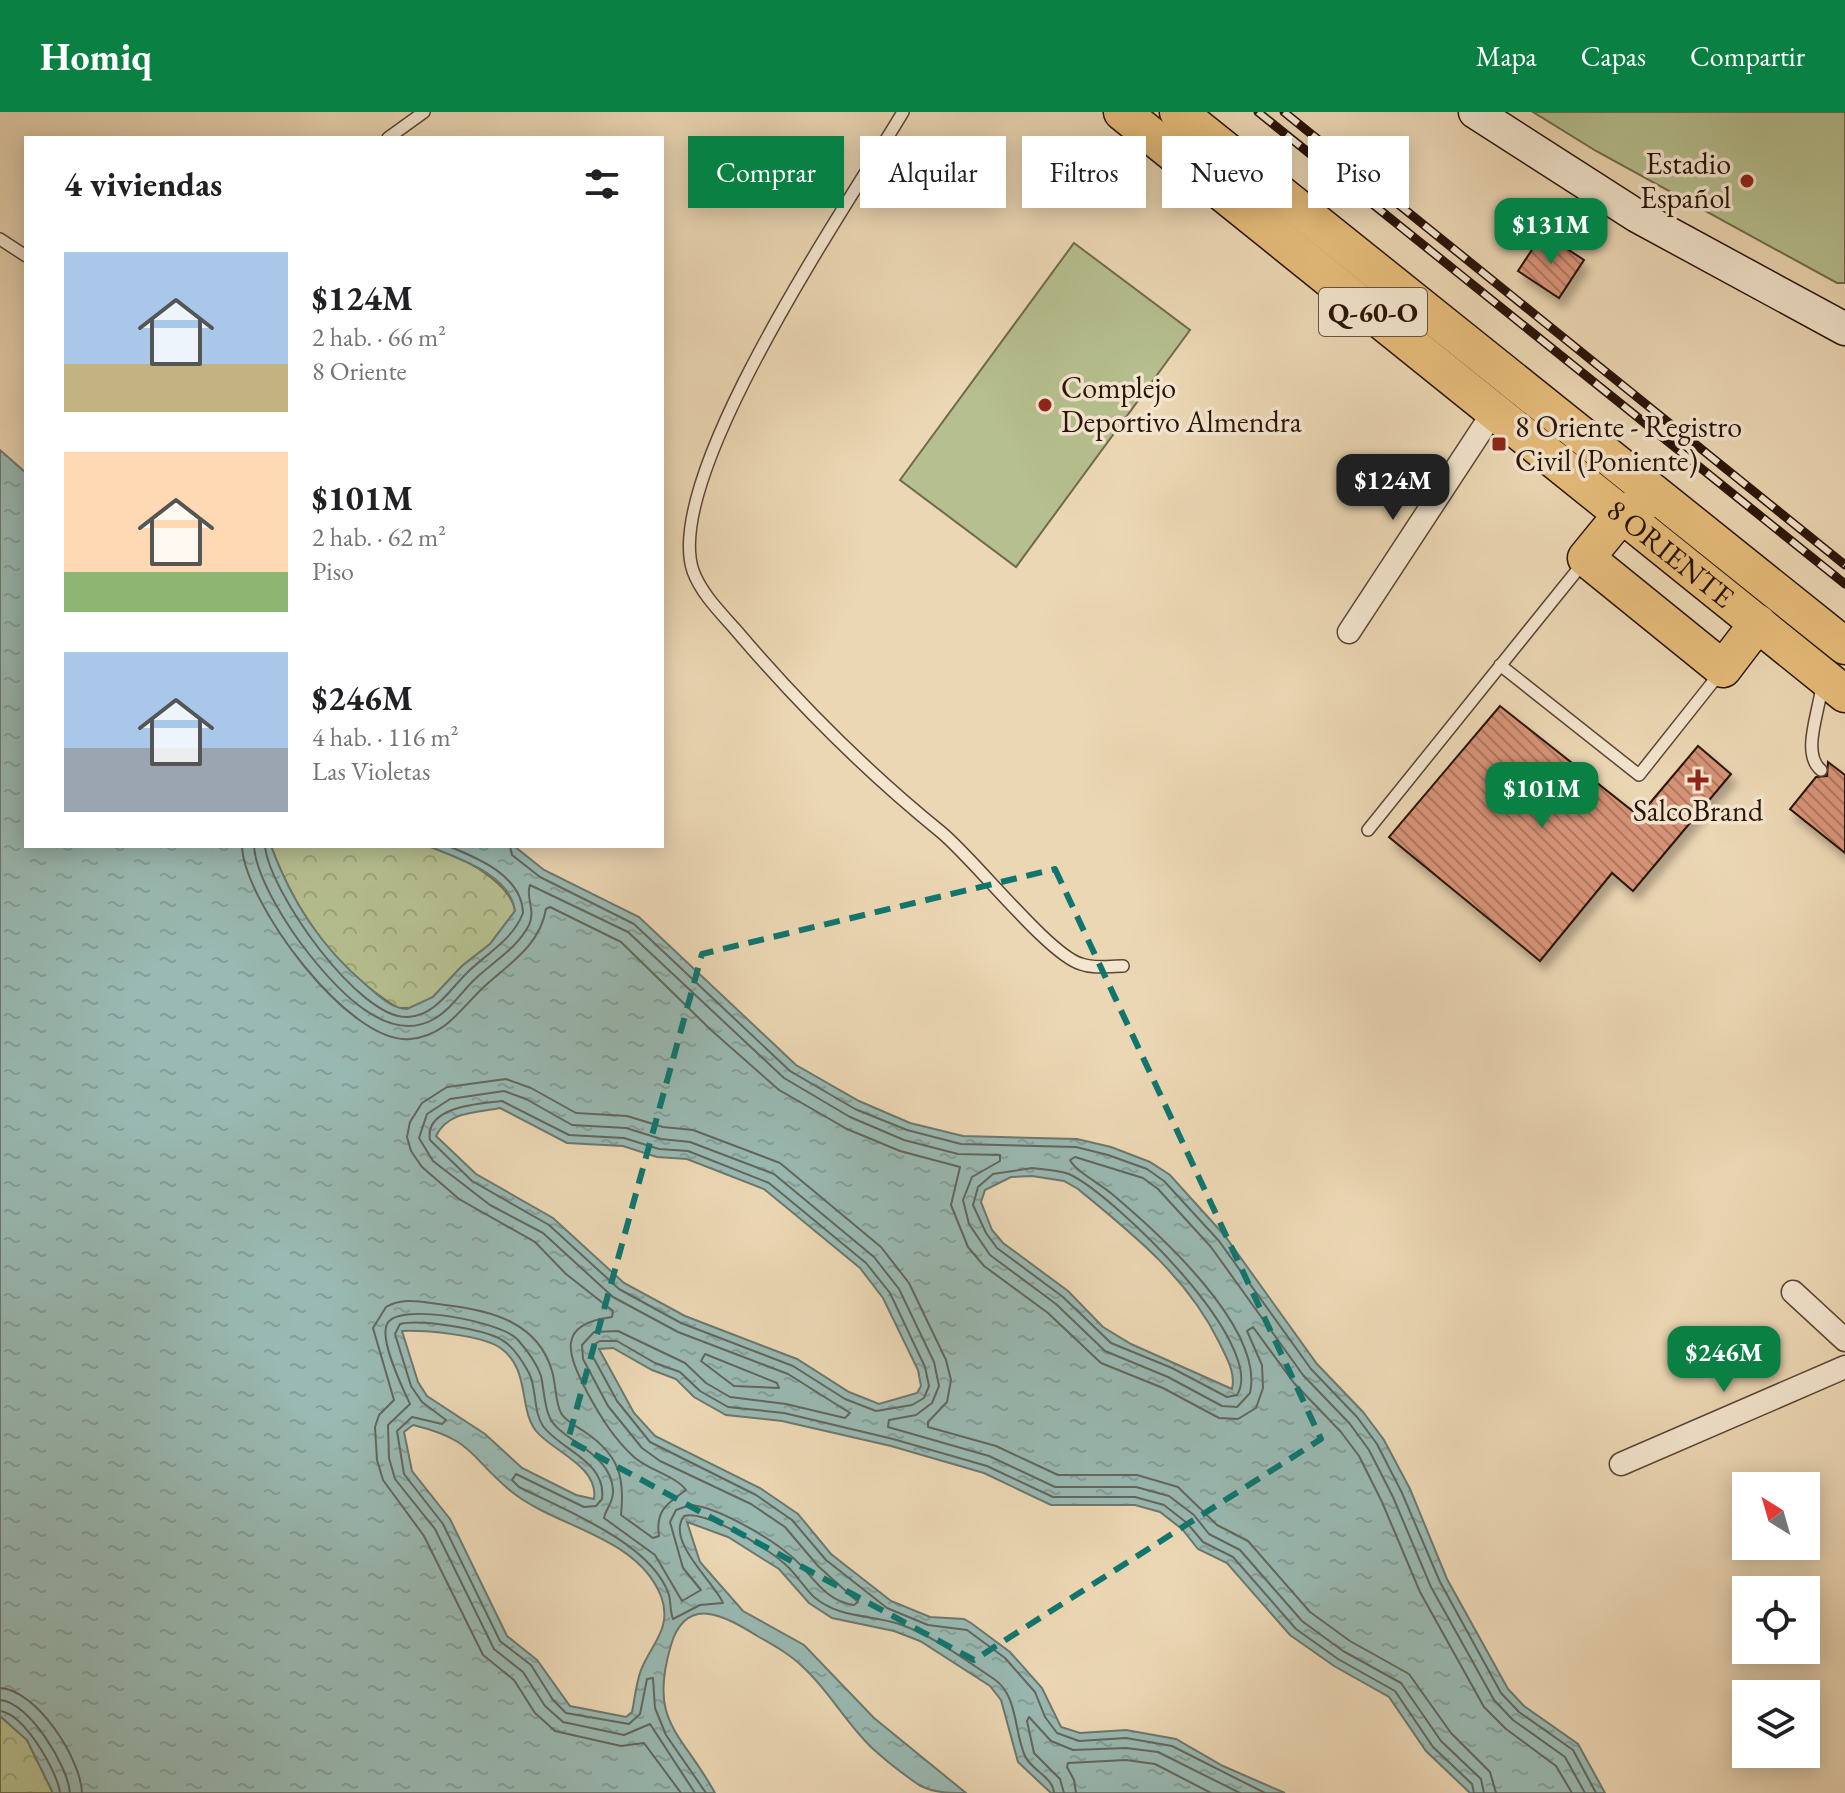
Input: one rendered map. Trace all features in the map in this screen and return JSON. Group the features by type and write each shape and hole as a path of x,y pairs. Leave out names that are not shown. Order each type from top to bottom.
{"main road":[{"name":"8 ORIENTE","path":"1122,112 1833,684"},
{"name":"8 ORIENTE","path":"1178,112 1845,646"},
{"path":"1475,112 1637,216 1845,329"},
{"path":"1668,502 1635,506 1622,514 1586,558 1723,669 1758,623"}],"street":[{"path":"1349,632 1494,411"},
{"path":"1793,1292 1845,1340"},
{"path":"1621,1464 1845,1367"}],"lane":[{"path":"391,136 424,112"},
{"path":"903,112 737,391 696,500 690,531 693,571 707,595 758,656 898,797 967,854 1052,945 1078,964 1123,966"},
{"path":"0,239 24,255"},
{"path":"1368,830 1586,558"},
{"path":"1500,665 1639,775 1723,669"},
{"path":"1821,770 1813,763 1811,749 1833,684"}],"highlighted area":[{"path":"1055,869 1321,1439 974,1660 568,1440 702,954"}],"green space":[{"name":"Estadio Español","path":"1533,112 1845,112 1845,283 1837,283 1596,151"},
{"name":"Complejo Deportivo Almendra","path":"1074,243 1190,330 1016,567 900,480"},
{"path":"272,848 436,848 464,860 492,878 511,900 515,911 490,944 462,966 433,997 415,1008 398,1008 337,958 306,917"},
{"path":"0,1716 27,1740 53,1793 0,1793"}],"water":[{"path":"0,450 24,471 24,848 272,848 298,904 334,954 390,1004 407,1009 433,997 462,966 490,944 515,911 511,898 493,877 433,848 516,848 544,870 639,917 796,1065 859,1101 910,1123 963,1136 1077,1139 1111,1147 1150,1162 1170,1175 1225,1236 1317,1364 1363,1412 1384,1440 1410,1489 1447,1579 1508,1689 1524,1706 1578,1744 1605,1793 1470,1793 1426,1751 1389,1697 1334,1666 1290,1635 1227,1563 1198,1549 1182,1529 1160,1512 1135,1505 1051,1505 984,1473 891,1446 782,1421 726,1415 694,1397 676,1379 652,1370 613,1348 599,1349 634,1413 655,1436 760,1488 798,1514 831,1554 891,1601 930,1617 964,1619 971,1623 1010,1652 1042,1688 1061,1727 1080,1733 1126,1730 1176,1739 1223,1766 1285,1793 1051,1793 1018,1762 1001,1700 990,1686 920,1641 894,1631 832,1618 809,1603 779,1569 728,1537 687,1522 700,1562 743,1611 804,1645 874,1718 966,1793 947,1793 919,1785 871,1747 813,1677 794,1659 734,1623 709,1614 698,1614 687,1619 678,1629 671,1645 663,1692 672,1725 715,1793 53,1793 27,1740 0,1716","holes":["500,1108 567,1143 623,1146 657,1157 687,1159 764,1189 860,1268 883,1298 918,1370 921,1386 917,1393 879,1404 849,1392 797,1359 685,1316 624,1283 553,1218 476,1174 436,1136 455,1117","1032,1176 1064,1181 1078,1189 1138,1240 1175,1277 1219,1342 1230,1365 1232,1389 1131,1344 1103,1327 1068,1291 1003,1243 992,1230 981,1202 985,1190 1011,1177","402,1331 466,1336 499,1347 516,1366 527,1411 536,1431 582,1468 594,1487 594,1499 576,1495 522,1468 485,1434 427,1396 418,1382","413,1425 460,1444 512,1492 615,1546 650,1576 664,1607 663,1627 639,1675 632,1712 626,1717 570,1706 537,1660 507,1636 450,1519 412,1471 404,1432"]}],"building":[{"path":"1543,233 1584,260 1559,298 1518,271"},
{"path":"1500,706 1639,816 1698,746 1731,774 1633,891 1612,873 1540,961 1389,837"},
{"path":"1828,762 1845,775 1845,853 1790,809 1816,777 1827,776"}],"railway":[{"path":"1258,112 1845,584"},
{"path":"1284,112 1845,565"}],"place":[{"name":"Estadio Español","path":"1747,181"},
{"name":"Complejo Deportivo Almendra","path":"1045,405"},
{"name":"8 Oriente - Registro Civil (Poniente)","path":"1499,444"},
{"name":"SalcoBrand","path":"1698,780"}]}
